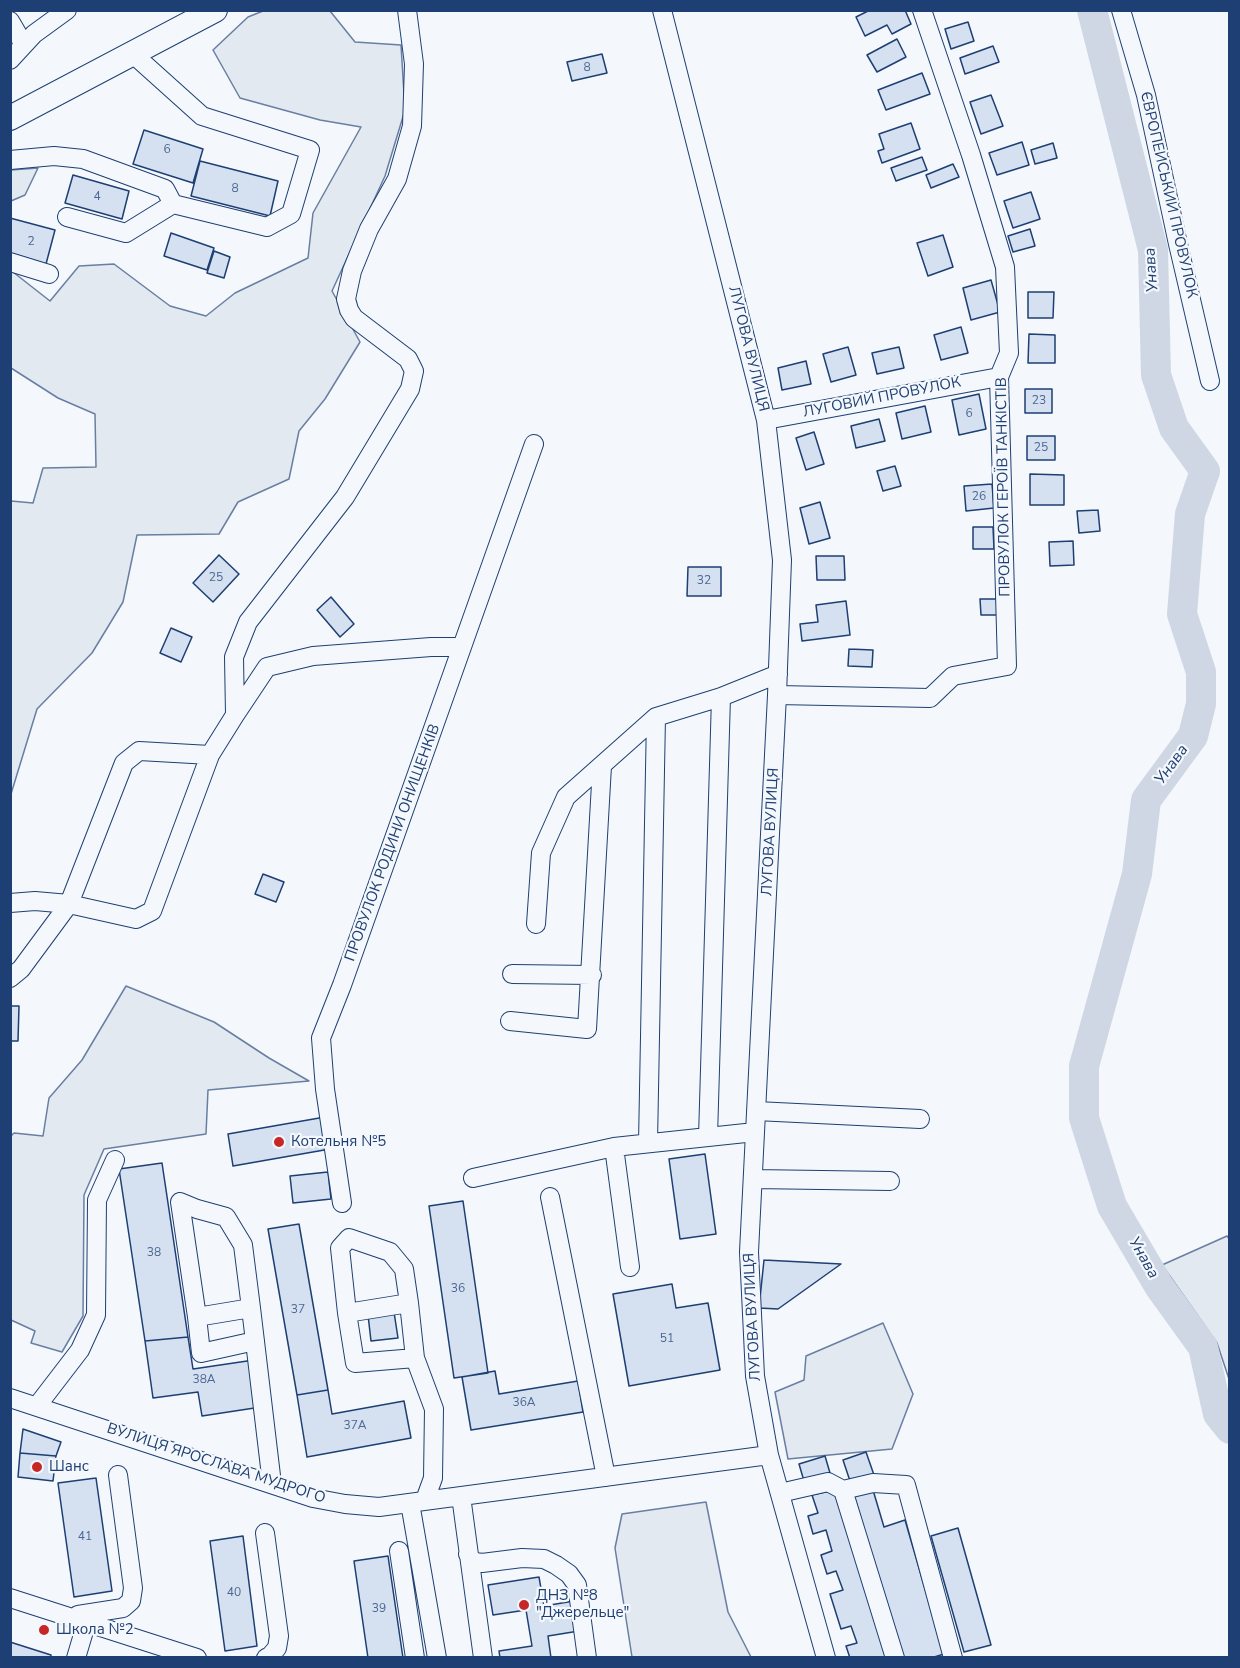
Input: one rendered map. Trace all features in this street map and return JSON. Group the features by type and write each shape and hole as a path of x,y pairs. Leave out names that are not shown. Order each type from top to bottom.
{"main road":[{"path":"10,118 215,10"}],"street":[{"path":"10,60 34,34 67,10"},
{"path":"235,715 234,657 248,622 345,497 410,389 414,371 408,359 354,318 346,299 352,271 369,229 397,179 412,126 414,64 408,10"},
{"name":"ЛУГОВА ВУЛИЦЯ","path":"662,10 766,420 782,560 749,1252 754,1376 769,1455 826,1658"},
{"name":"ПРОВУЛОК ГЕРОЇВ ТАНКІСТІВ","path":"777,694 930,698 953,676 1007,666 999,377 1010,353 1005,267 971,155 922,10"},
{"name":"ЄВРОПЕЙСЬКИЙ ПРОВУЛОК","path":"1121,10 1146,95 1210,381"},
{"path":"10,21 24,45"},
{"path":"67,217 126,233 173,204 267,227 291,214 310,150 202,116 133,54"},
{"path":"10,160 54,156 83,159 165,189 173,204"},
{"path":"10,262 49,274"},
{"name":"ЛУГОВИЙ ПРОВУЛОК","path":"766,420 999,377"},
{"name":"ПРОВУЛОК РОДИНИ ОНИЩЕНКІВ","path":"342,1203 321,1038 534,444"},
{"path":"10,903 35,900 69,904 136,919 152,911 210,755 267,667 313,656 431,647 462,647"},
{"path":"536,924 541,852 566,797 656,717 721,697 778,674"},
{"path":"708,1137 721,697"},
{"path":"648,1143 656,717"},
{"path":"10,978 21,969 69,904 124,763 139,751 210,755"},
{"path":"510,1021 587,1029 602,766"},
{"path":"512,974 591,975"},
{"path":"756,1111 920,1119"},
{"path":"473,1178 614,1147 755,1132"},
{"path":"614,1147 630,1267"},
{"path":"37,1406 80,1350 96,1315 97,1200 116,1160"},
{"path":"753,1179 890,1181"},
{"path":"550,1197 606,1476"},
{"path":"255,1341 201,1353 198,1317 180,1202 226,1217 243,1245 251,1308 255,1341 272,1484"},
{"path":"415,1358 355,1363 340,1248 349,1238 390,1252 404,1269 415,1358 434,1409 433,1478 418,1502 437,1658"},
{"path":"347,1313 409,1303"},
{"path":"198,1317 251,1308"},
{"name":"ВУЛИЦЯ ЯРОСЛАВА МУДРОГО","path":"10,1398 313,1498 379,1507 769,1455"},
{"path":"79,1619 123,1608 131,1601 133,1588 118,1475"},
{"path":"780,1493 828,1482 843,1490 873,1483 906,1485 953,1658"},
{"path":"843,1490 895,1658"},
{"path":"461,1496 483,1658"},
{"path":"265,1533 279,1636 277,1648 266,1658"},
{"path":"399,1551 415,1658"},
{"path":"468,1554 475,1562 482,1563 522,1558 544,1559 569,1574 577,1585 587,1658"},
{"path":"10,1598 197,1658"},
{"path":"76,1658 79,1619"}],"shaded area":[{"path":"263,11 330,11 355,42 401,45 405,110 385,176 332,291 360,342 325,399 299,431 289,479 238,502 219,534 137,535 123,602 92,653 37,709 11,794 11,501 33,503 43,468 96,467 95,414 58,398 11,368 11,264 13,272 50,301 79,266 114,264 170,306 206,316 235,293 308,258 313,213 361,127 320,120 240,98 213,50 248,17"},
{"path":"38,168 25,195 11,201 11,170"},
{"path":"126,986 214,1022 309,1081 208,1090 206,1134 104,1149 84,1195 83,1316 62,1352 31,1343 35,1331 11,1320 11,1136 14,1133 43,1136 49,1098 82,1060"},
{"path":"1227,1236 1230,1240 1229,1379 1217,1343 1162,1265"},
{"path":"883,1323 913,1394 892,1449 788,1459 775,1392 804,1380 806,1356"},
{"path":"706,1502 728,1612 751,1657 632,1657 615,1548 622,1514"}],"building":[{"path":"870,10 905,10 911,24 892,34 887,25 865,36 856,17"},
{"path":"968,22 974,41 951,49 945,29"},
{"path":"897,39 906,57 877,72 867,55"},
{"path":"993,46 999,62 965,74 960,58"},
{"path":"602,54 607,73 572,81 567,62"},
{"path":"922,73 930,94 886,110 878,90"},
{"path":"991,95 1003,126 981,134 970,102"},
{"path":"911,123 920,149 882,163 878,151 884,149 879,134"},
{"path":"144,130 203,149 193,183 133,164"},
{"path":"1022,142 1029,165 997,175 989,153"},
{"path":"1053,143 1057,158 1035,164 1031,150"},
{"path":"922,157 927,170 896,181 891,168"},
{"path":"200,161 278,181 270,216 191,196"},
{"path":"953,164 959,177 931,188 926,175"},
{"path":"73,175 129,191 122,219 65,203"},
{"path":"1031,192 1040,219 1013,228 1004,201"},
{"path":"10,218 55,230 46,264 10,253"},
{"path":"1030,229 1035,246 1013,252 1008,236"},
{"path":"171,233 214,248 207,270 164,256"},
{"path":"943,235 953,267 928,276 917,243"},
{"path":"214,251 230,257 224,278 207,273"},
{"path":"991,280 1000,312 971,320 963,288"},
{"path":"1028,292 1054,292 1053,318 1028,318"},
{"path":"961,327 968,353 941,360 934,335"},
{"path":"1029,334 1055,335 1055,363 1028,363"},
{"path":"848,347 856,375 831,382 823,354"},
{"path":"899,347 904,368 877,374 872,353"},
{"path":"806,361 811,384 782,390 778,368"},
{"path":"1025,389 1052,389 1052,413 1025,413"},
{"path":"979,394 986,429 959,435 952,400"},
{"path":"925,406 931,432 902,439 896,413"},
{"path":"879,419 885,441 856,448 851,426"},
{"path":"814,432 824,464 806,470 796,438"},
{"path":"1027,436 1055,436 1055,460 1027,460"},
{"path":"895,466 901,486 883,491 877,471"},
{"path":"1030,474 1064,475 1064,505 1030,505"},
{"path":"992,484 994,508 966,511 964,486"},
{"path":"820,502 830,538 809,544 800,508"},
{"path":"1098,510 1100,531 1079,533 1077,511"},
{"path":"973,527 993,527 994,549 973,549"},
{"path":"1073,541 1074,565 1050,566 1049,542"},
{"path":"219,555 239,574 213,602 193,583"},
{"path":"816,556 844,556 845,580 817,580"},
{"path":"688,567 721,567 721,596 687,596"},
{"path":"331,597 354,624 340,637 317,610"},
{"path":"980,599 1000,599 1000,615 981,615"},
{"path":"846,601 850,635 802,641 800,624 818,622 816,605"},
{"path":"171,628 192,637 181,662 160,653"},
{"path":"849,649 873,650 872,667 848,666"},
{"path":"263,874 284,882 276,902 255,894"},
{"path":"10,1006 19,1006 18,1041 10,1041"},
{"name":"Котельня №5","path":"325,1117 330,1149 233,1166 228,1134"},
{"path":"705,1154 716,1234 680,1239 669,1159"},
{"path":"162,1163 188,1337 145,1341 119,1169"},
{"path":"328,1172 331,1199 293,1203 290,1176"},
{"path":"463,1201 488,1373 454,1378 429,1206"},
{"path":"299,1224 328,1390 297,1395 268,1229"},
{"path":"764,1260 841,1264 778,1309 759,1308"},
{"path":"672,1284 676,1308 708,1303 720,1370 629,1386 613,1294"},
{"path":"394,1312 398,1338 371,1341 368,1315"},
{"path":"188,1337 193,1369 254,1360 261,1407 202,1416 198,1392 153,1398 145,1341"},
{"path":"495,1371 499,1394 578,1381 583,1412 471,1430 462,1377"},
{"path":"328,1390 332,1414 404,1401 411,1438 307,1457 297,1395"},
{"path":"23,1429 61,1442 56,1456 20,1453"},
{"path":"866,1452 874,1475 851,1484 843,1460"},
{"name":"Шанс","path":"20,1453 56,1456 53,1481 18,1477"},
{"path":"825,1456 830,1473 804,1481 799,1464"},
{"path":"96,1478 112,1591 74,1597 58,1483"},
{"path":"838,1489 891,1658 850,1658 846,1646 857,1643 851,1626 841,1629 830,1594 843,1590 836,1571 827,1574 821,1555 832,1551 826,1530 813,1534 808,1516 818,1513 812,1495"},
{"path":"873,1490 884,1527 905,1520 944,1654 931,1658 902,1658 854,1495"},
{"path":"958,1528 991,1645 964,1652 931,1536"},
{"path":"243,1536 257,1646 225,1651 210,1541"},
{"path":"388,1556 403,1658 368,1658 354,1561"},
{"name":"ДНЗ №8 \"Джерельце\"","path":"539,1577 544,1606 574,1601 579,1631 548,1636 551,1658 500,1658 499,1651 532,1646 526,1610 493,1615 488,1585"},
{"path":"10,1642 51,1655 51,1658 10,1658"}],"waterway":[{"name":"Унава","path":"1092,10 1153,250 1156,375 1174,428 1205,471 1190,514 1182,614 1201,672 1201,704 1193,736 1146,800 1137,874 1084,1066 1084,1118 1112,1206 1159,1286 1203,1347 1218,1414 1230,1429"}],"place":[{"name":"Котельня №5","path":"279,1142"},
{"name":"Шанс","path":"37,1467"},
{"name":"ДНЗ №8 \"Джерельце\"","path":"524,1605"},
{"name":"Школа №2","path":"44,1630"}]}
